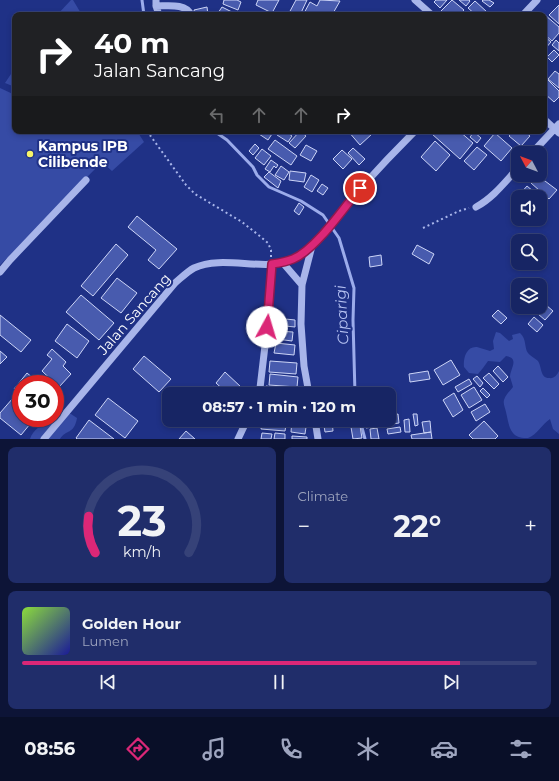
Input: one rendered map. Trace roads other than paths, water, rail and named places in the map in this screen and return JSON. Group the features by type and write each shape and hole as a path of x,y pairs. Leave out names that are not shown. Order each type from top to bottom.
{"street":[{"path":"415,0 429,12"},
{"path":"526,12 537,0"},
{"path":"156,3 186,8 190,12"},
{"path":"539,146 557,129 547,121"},
{"name":"Jalan Sancang","path":"44,439 175,283 194,268 215,262 283,263 308,250 360,188 411,134"},
{"path":"476,207 486,202 511,176"},
{"path":"0,272 86,180"},
{"path":"308,387 304,366 301,324 302,285 312,246"},
{"path":"283,263 302,285"},
{"path":"260,387 269,312 272,264"},
{"path":"238,439 244,427"},
{"path":"316,427 318,439"}],"waterway":[{"name":"Ciparigi","path":"142,0 144,12"},
{"name":"Ciparigi","path":"218,134 227,140 253,167 257,175 269,187 301,201 323,215 339,238 354,288 353,320 355,387"},
{"name":"Ciparigi","path":"362,427 365,439"}],"place":[{"name":"Kampus IPB Cilibende","path":"30,154"}]}
